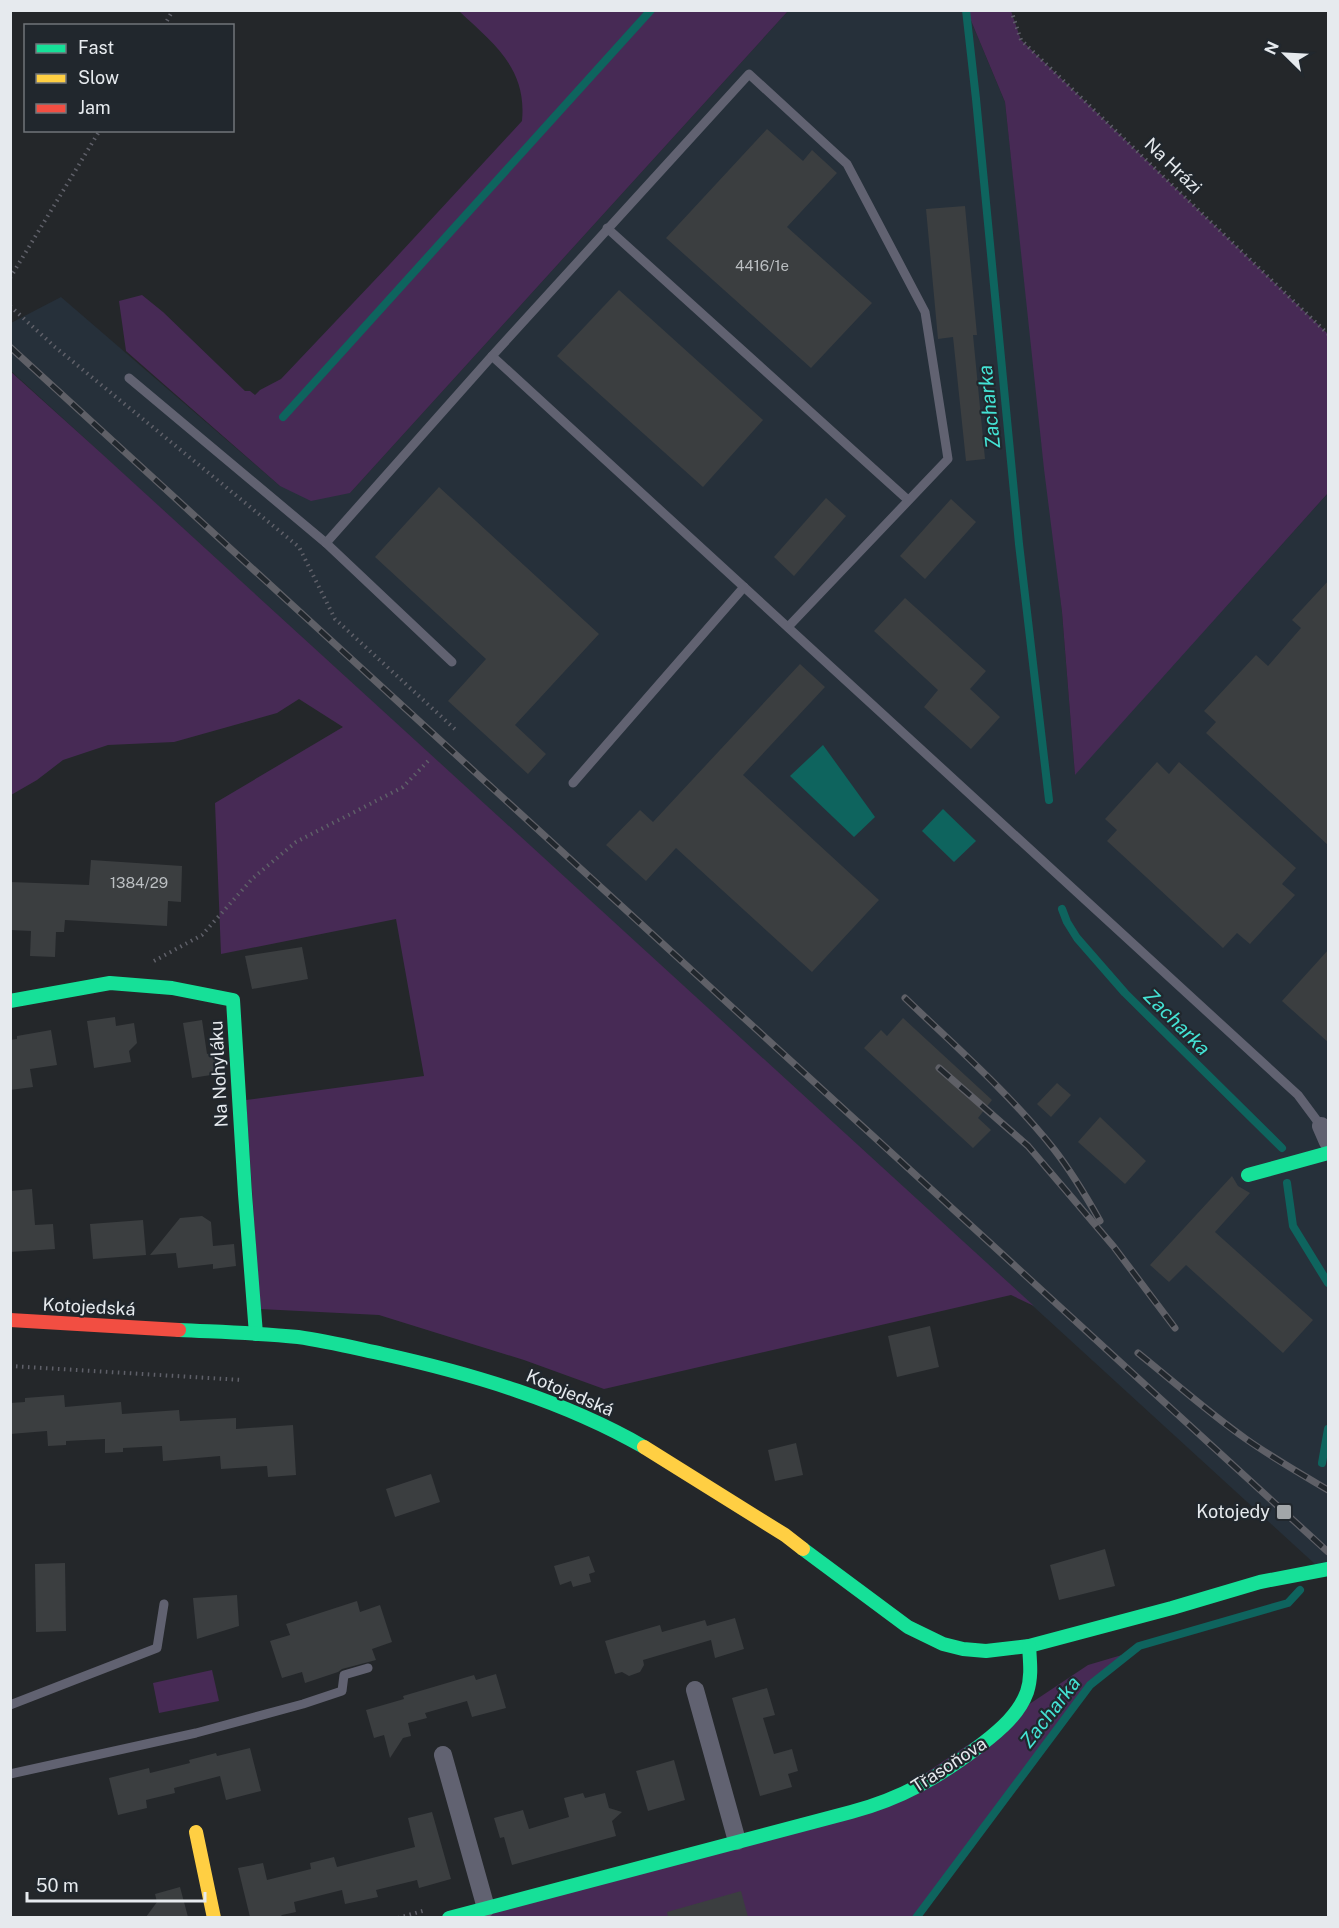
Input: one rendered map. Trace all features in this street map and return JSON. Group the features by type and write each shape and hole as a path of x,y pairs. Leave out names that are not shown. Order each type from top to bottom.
{"street":[{"name":"Na Nohyláku","path":"10,1001 110,983 172,988 233,1000 256,1334"},
{"path":"1248,1175 1329,1153"},
{"name":"Kotojedská","path":"10,1320 256,1334 326,1341 383,1353 478,1378 549,1401 623,1435 702,1481 785,1535 886,1611 926,1637 963,1649 986,1651 1029,1646 1260,1582 1329,1569"},
{"name":"Třasoňova","path":"449,1917 579,1886 879,1804 925,1784 994,1735 1019,1710 1029,1686 1031,1658 1029,1646"},
{"path":"695,1690 737,1841"},
{"path":"443,1755 486,1908"},
{"path":"196,1832 213,1917"}],"lane":[{"path":"326,543 492,356 749,74 847,164 925,312 948,459 788,627"},
{"path":"608,228 908,500"},
{"path":"492,356 1298,1095 1325,1134"},
{"path":"129,378 326,543 452,662"},
{"path":"573,783 744,587"},
{"path":"10,1705 157,1648 164,1604"},
{"path":"10,1774 196,1733 303,1704 342,1690 344,1675 368,1668"}],"path":[{"path":"165,24 173,10"},
{"name":"Na Hrázi","path":"1011,10 1021,40 1329,334"},
{"path":"10,278 99,132"},
{"path":"10,306 55,347 299,547 336,619 457,731"},
{"path":"151,962 202,935 253,878 296,842 403,787 430,759"},
{"path":"10,1366 242,1380"}],"shaded area":[{"path":"459,11 788,11 350,493 311,501 280,486 126,351 119,301 142,295 163,312 245,391 250,391 255,395 281,379 522,121 519,86 506,58"},
{"path":"788,11 967,11 1005,102 1062,612 1075,774 1328,493 1328,1576 11,371 11,323 61,297 280,486 350,493"},
{"path":"967,11 1011,11 1021,40 1328,334 1328,493 1075,775 1062,612 1044,469 1005,102"},
{"path":"10,371 1034,1306 1011,1295 604,1389 524,1360 379,1315 260,1309 246,1100 424,1076 396,919 221,954 215,803 343,727 299,699 277,713 174,742 108,745 63,760 37,780 11,795"},
{"path":"823,745 875,817 854,837 790,776"},
{"path":"943,809 976,841 954,862 922,831"},
{"path":"1132,1652 1090,1685 916,1917 449,1918 879,1804 1088,1665"},
{"path":"212,1670 219,1701 159,1713 153,1683"}],"building":[{"path":"767,129 803,161 812,150 837,173 787,227 872,303 811,368 666,238"},
{"path":"965,206 977,335 973,335 985,459 966,461 953,337 938,339 926,209"},
{"path":"619,290 763,420 703,487 557,356"},
{"path":"439,487 599,634 515,725 546,754 528,774 448,701 486,659 375,557"},
{"path":"826,498 846,516 794,576 774,557"},
{"path":"951,499 976,522 925,579 900,556"},
{"path":"1329,580 1329,846 1206,733 1216,722 1204,711 1256,655 1268,666 1301,628 1292,620"},
{"path":"905,598 986,671 970,689 1000,717 971,749 924,707 938,690 874,631"},
{"path":"800,664 825,687 743,775 879,900 812,972 676,848 646,881 606,845 640,810 653,822"},
{"path":"1157,762 1169,774 1179,762 1296,868 1282,884 1295,895 1250,944 1237,933 1223,948 1107,841 1117,830 1105,819"},
{"path":"91,860 182,866 181,902 168,901 167,926 65,920 64,932 56,932 55,957 30,956 31,931 10,930 10,882 89,885"},
{"path":"302,947 308,979 252,989 245,956"},
{"path":"1329,949 1329,1043 1282,1001"},
{"path":"115,1017 116,1026 134,1023 137,1043 129,1051 131,1062 94,1068 87,1021"},
{"path":"903,1018 992,1100 978,1118 991,1130 973,1148 864,1048 881,1030 887,1036"},
{"path":"202,1020 207,1054 214,1052 217,1074 192,1078 183,1023"},
{"path":"51,1030 57,1065 30,1069 33,1087 10,1090 10,1040 17,1039 17,1036"},
{"path":"1057,1083 1071,1095 1051,1117 1037,1104"},
{"path":"1100,1117 1146,1161 1125,1184 1078,1142"},
{"path":"1232,1176 1238,1186 1250,1193 1215,1232 1313,1320 1283,1353 1186,1265 1169,1282 1150,1265"},
{"path":"32,1189 35,1225 53,1224 55,1249 10,1252 10,1191"},
{"path":"202,1216 211,1222 213,1246 234,1244 236,1266 213,1269 213,1264 178,1268 176,1253 150,1255 180,1218"},
{"path":"143,1220 146,1255 93,1259 90,1224"},
{"path":"930,1326 939,1367 897,1377 888,1336"},
{"path":"64,1395 65,1407 121,1402 122,1414 179,1410 180,1421 236,1418 236,1429 293,1425 296,1475 268,1477 267,1466 221,1469 220,1456 163,1461 162,1446 123,1448 123,1452 105,1453 105,1439 66,1441 66,1445 48,1446 47,1431 10,1434 10,1403 25,1402 25,1398"},
{"path":"796,1443 803,1475 775,1481 768,1450"},
{"path":"431,1474 440,1502 395,1517 386,1489"},
{"path":"1105,1549 1115,1586 1059,1600 1050,1565"},
{"path":"589,1556 595,1572 589,1574 591,1582 573,1587 571,1581 560,1585 554,1566"},
{"path":"65,1563 66,1631 36,1632 35,1564"},
{"path":"237,1595 239,1626 197,1639 193,1598"},
{"path":"357,1601 360,1612 380,1605 392,1642 372,1649 376,1660 342,1669 305,1683 302,1672 282,1678 270,1641 290,1635 286,1624"},
{"path":"735,1618 744,1649 715,1658 711,1640 643,1660 644,1665 640,1672 629,1676 622,1672 615,1674 605,1641 660,1625 662,1632 705,1620 707,1626"},
{"path":"496,1674 506,1708 472,1717 467,1701 425,1713 427,1718 408,1723 411,1736 403,1738 390,1758 384,1735 374,1738 366,1710 404,1699 403,1696 474,1675 476,1680"},
{"path":"767,1688 775,1715 763,1718 774,1754 792,1749 798,1771 788,1774 792,1787 760,1796 732,1698"},
{"path":"250,1748 261,1791 226,1800 220,1776 174,1788 175,1793 146,1800 147,1808 118,1815 109,1778 149,1768 150,1773 190,1763 189,1760 216,1753 217,1756"},
{"path":"674,1760 685,1800 648,1811 636,1771"},
{"path":"583,1793 585,1798 605,1793 609,1808 622,1812 612,1821 616,1836 512,1865 504,1837 500,1838 494,1818 523,1810 529,1829 569,1817 564,1798"},
{"path":"432,1812 451,1879 419,1888 417,1880 376,1890 378,1897 345,1904 342,1890 294,1902 296,1912 280,1917 250,1917 238,1868 263,1863 267,1880 311,1869 310,1863 334,1857 337,1867 415,1847 408,1818"},
{"path":"180,1887 188,1917 146,1917 157,1902 155,1894"},
{"path":"741,1891 748,1917 668,1917 667,1912"}],"waterway":[{"path":"283,417 651,10"},
{"name":"Zacharka","path":"966,10 1019,544 1049,800"},
{"name":"Zacharka","path":"1062,909 1077,938 1125,993 1282,1148"},
{"name":"Zacharka","path":"1287,1183 1293,1226 1328,1283"},
{"name":"Zacharka","path":"1322,1463 1328,1429"},
{"name":"Zacharka","path":"916,1918 1090,1685 1139,1646 1288,1603 1300,1590"}],"railway":[{"path":"10,347 1328,1552"},
{"path":"905,998 982,1071 1036,1128 1066,1166 1100,1221"},
{"path":"939,1068 1028,1146 1114,1247 1175,1328"},
{"path":"1138,1353 1246,1439 1328,1490"}],"traffic: fast":[{"path":"10,1001 110,983 172,988 233,1000 256,1334"},
{"path":"1248,1175 1328,1153"},
{"path":"179,1330 298,1337 450,1370 550,1403 644,1447"},
{"path":"803,1549 908,1627 943,1644 986,1651 1029,1646 1260,1582 1328,1569"},
{"path":"449,1918 851,1812 904,1793 967,1756 996,1733 1014,1714 1024,1700 1029,1686 1029,1646"}],"traffic: slow":[{"path":"644,1447 785,1535 803,1549"},
{"path":"196,1832 214,1918"}],"traffic: jam":[{"path":"10,1320 179,1330"}],"place":[{"name":"Kotojedy","path":"1284,1512"}]}
